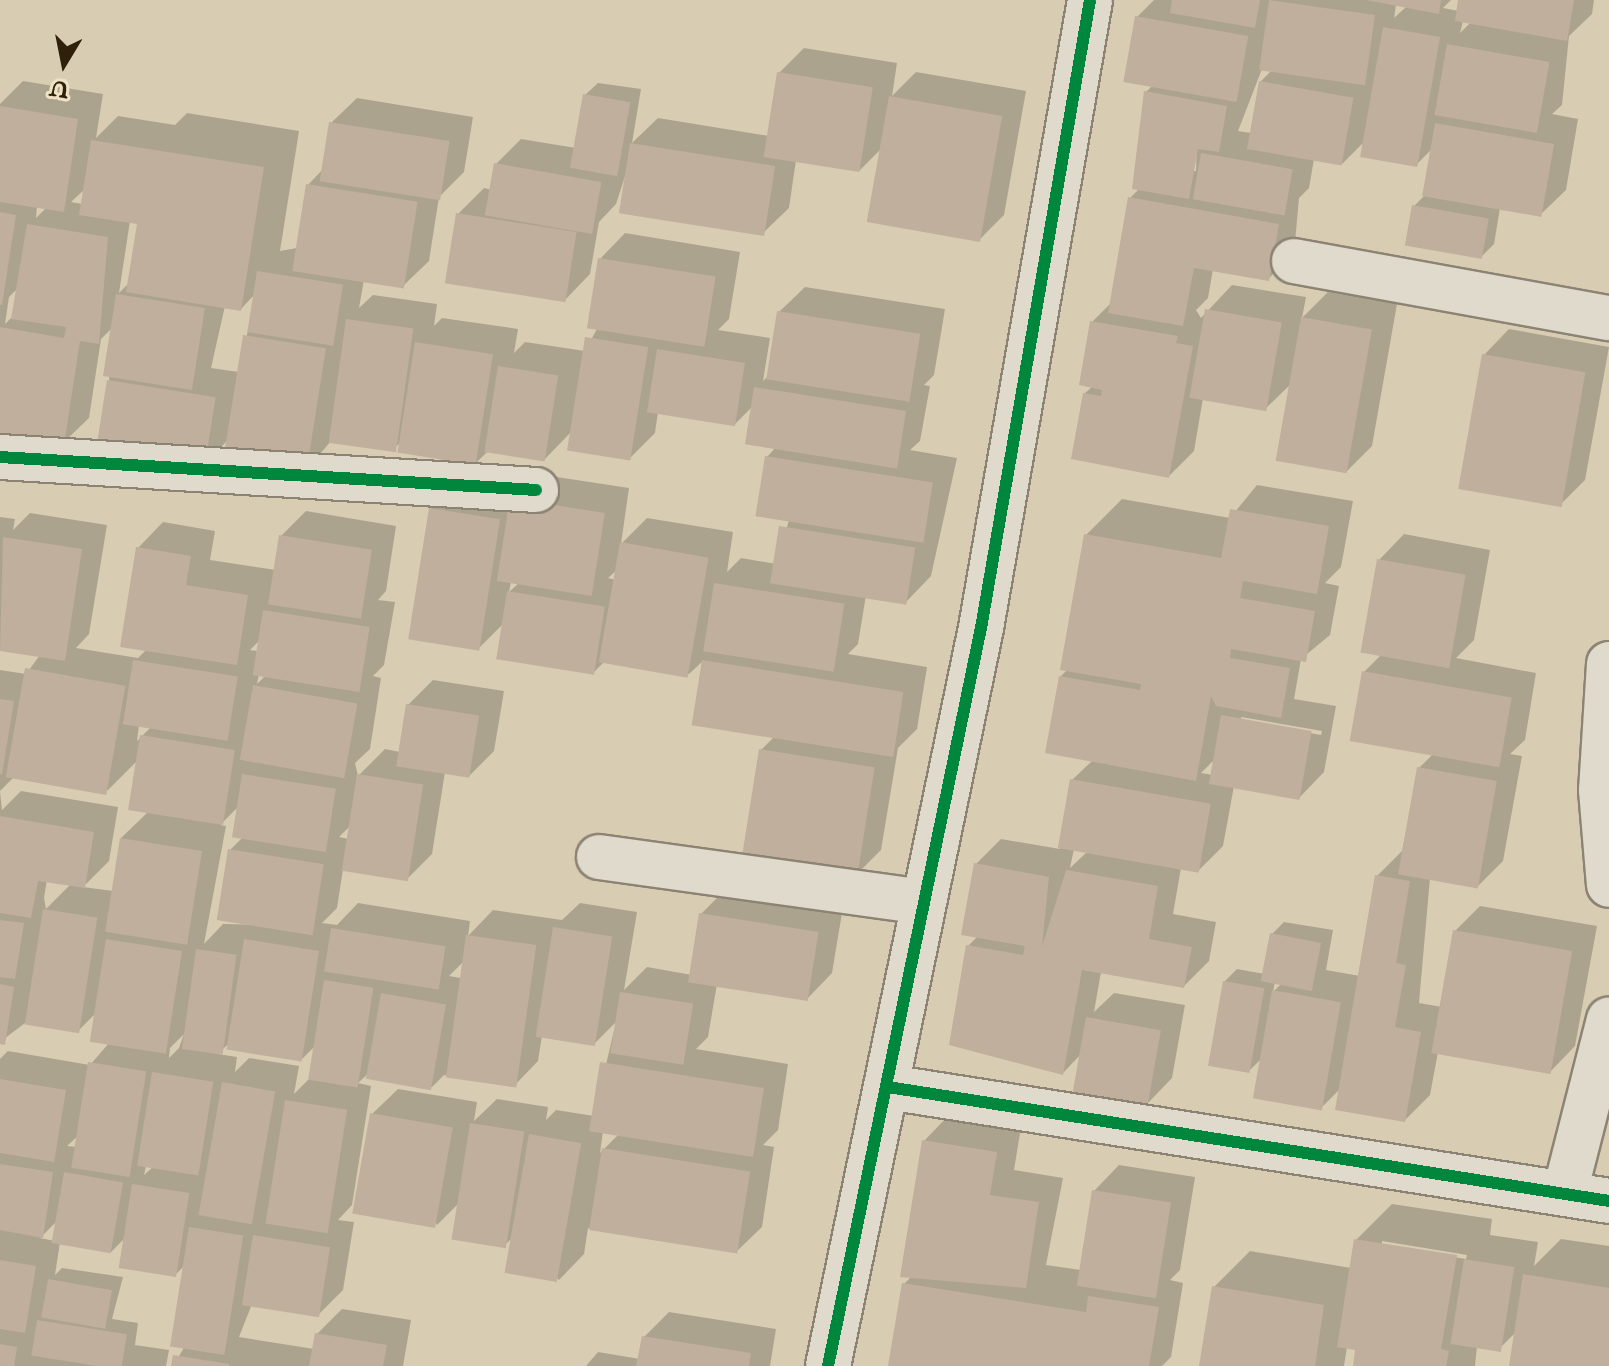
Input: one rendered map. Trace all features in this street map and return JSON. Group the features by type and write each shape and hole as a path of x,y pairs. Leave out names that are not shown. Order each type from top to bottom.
{"street":[{"path":"828,1366 981,628 1090,0"},
{"path":"1294,261 1609,318"},
{"path":"0,457 536,490"},
{"path":"1609,664 1601,790 1609,885"},
{"path":"599,857 922,902"},
{"path":"1565,1192 1609,1020"},
{"path":"888,1087 1609,1201"}],"building":[{"path":"1172,0 1260,0 1255,28 1170,13"},
{"path":"1269,0 1375,15 1365,85 1259,70"},
{"path":"1366,0 1441,0 1439,14"},
{"path":"1458,0 1574,0 1567,41 1455,21"},
{"path":"1135,16 1248,36 1237,102 1123,82"},
{"path":"1383,27 1440,37 1417,167 1360,157"},
{"path":"1447,44 1549,62 1537,133 1434,115"},
{"path":"777,72 873,87 859,172 764,157"},
{"path":"1259,81 1354,98 1342,166 1247,149"},
{"path":"1144,91 1227,106 1219,152 1198,149 1189,199 1132,189"},
{"path":"583,94 630,102 617,176 570,168"},
{"path":"889,96 1002,116 980,242 867,222"},
{"path":"0,106 78,119 64,212 0,202"},
{"path":"329,122 449,141 440,200 320,181"},
{"path":"1435,123 1554,144 1541,217 1422,196"},
{"path":"91,140 264,167 241,311 126,292 137,224 79,215"},
{"path":"630,143 775,166 764,236 619,213"},
{"path":"1201,153 1293,169 1284,215 1193,199"},
{"path":"494,163 601,182 592,234 485,215"},
{"path":"306,184 418,202 404,289 292,271"},
{"path":"1128,197 1279,224 1269,281 1194,268 1183,326 1108,313"},
{"path":"1412,205 1489,219 1482,259 1405,245"},
{"path":"0,212 16,215 2,305 0,305"},
{"path":"456,213 576,232 565,302 445,283"},
{"path":"27,224 108,237 99,344 80,341 64,445 0,435 0,327 64,338 66,327 11,319"},
{"path":"598,258 716,277 704,347 587,328"},
{"path":"257,271 343,285 333,346 247,332"},
{"path":"116,294 205,308 192,390 103,376"},
{"path":"1205,309 1282,323 1266,411 1189,398"},
{"path":"777,311 920,334 909,402 766,379"},
{"path":"1301,317 1372,330 1347,473 1276,461"},
{"path":"346,319 413,328 396,452 329,443"},
{"path":"1090,321 1178,336 1176,343 1193,346 1169,478 1071,459 1083,393 1101,396 1102,390 1079,385"},
{"path":"243,335 326,348 306,474 223,460"},
{"path":"585,337 648,347 630,461 567,451"},
{"path":"415,342 493,354 476,465 397,453"},
{"path":"657,349 745,363 735,426 647,412"},
{"path":"1482,354 1585,372 1562,507 1458,489"},
{"path":"498,366 558,376 545,461 484,452"},
{"path":"107,380 216,397 205,466 96,449"},
{"path":"754,387 906,411 897,468 745,444"},
{"path":"765,456 933,483 923,543 755,516"},
{"path":"510,498 605,513 592,596 497,581"},
{"path":"429,508 500,519 479,651 408,639"},
{"path":"1230,509 1329,526 1317,594 1243,581 1240,598 1315,611 1306,662 1231,649 1230,658 1290,668 1281,718 1216,706 1211,696 1196,781 1045,753 1059,676 1140,690 1141,684 1060,670 1084,534 1221,558"},
{"path":"779,526 915,548 906,605 770,583"},
{"path":"279,535 372,550 361,619 268,604"},
{"path":"3,537 82,549 65,661 0,651"},
{"path":"620,542 709,558 687,678 599,662"},
{"path":"136,547 191,556 186,585 248,595 237,665 120,647"},
{"path":"1377,559 1466,575 1449,668 1361,653"},
{"path":"714,583 844,604 834,672 703,651"},
{"path":"507,591 605,606 594,675 496,659"},
{"path":"263,610 370,627 359,692 253,675"},
{"path":"133,660 238,677 228,741 123,724"},
{"path":"702,660 903,692 893,757 692,725"},
{"path":"25,668 125,686 106,795 6,777"},
{"path":"1362,671 1512,697 1499,767 1350,741"},
{"path":"253,685 357,703 344,778 240,760"},
{"path":"0,699 14,701 2,774 0,774"},
{"path":"406,704 479,716 469,778 396,766"},
{"path":"1221,715 1312,731 1299,800 1209,784"},
{"path":"140,735 235,750 223,825 128,810"},
{"path":"759,749 875,767 857,877 742,859"},
{"path":"1417,767 1497,781 1478,888 1398,874"},
{"path":"242,774 336,789 326,852 232,837"},
{"path":"357,774 423,784 408,881 342,871"},
{"path":"1070,779 1211,804 1199,873 1058,848"},
{"path":"0,816 94,832 85,888 38,881 31,918 0,913"},
{"path":"120,838 202,851 187,945 105,932"},
{"path":"228,849 324,864 313,935 217,920"},
{"path":"974,863 1049,877 1042,947 1066,870 1158,886 1149,939 1192,947 1184,988 1082,970 1063,1075 949,1045 966,945 1023,955 1025,946 961,935"},
{"path":"1375,875 1410,881 1396,963 1406,965 1395,1027 1421,1032 1405,1122 1335,1110"},
{"path":"43,909 97,918 79,1033 25,1025"},
{"path":"699,913 819,932 808,1001 688,982"},
{"path":"0,920 24,923 15,979 0,977"},
{"path":"553,927 612,936 595,1046 536,1037"},
{"path":"331,928 446,946 439,990 324,971"},
{"path":"1453,930 1572,951 1550,1074 1431,1053"},
{"path":"1270,933 1321,943 1312,991 1261,981"},
{"path":"466,935 536,945 516,1087 446,1078"},
{"path":"106,939 182,951 166,1054 90,1042"},
{"path":"244,939 319,951 302,1062 226,1050"},
{"path":"196,949 237,955 223,1055 182,1049"},
{"path":"324,980 373,988 358,1088 308,1080"},
{"path":"1223,981 1264,988 1249,1073 1208,1066"},
{"path":"0,984 14,987 5,1045 0,1044"},
{"path":"1272,990 1341,1002 1322,1110 1253,1098"},
{"path":"620,992 693,1004 683,1065 610,1053"},
{"path":"381,993 446,1004 431,1090 366,1079"},
{"path":"1086,1017 1161,1030 1147,1106 1073,1093"},
{"path":"88,1062 146,1071 130,1177 71,1168"},
{"path":"600,1062 764,1088 753,1157 589,1131"},
{"path":"152,1072 213,1082 198,1176 137,1166"},
{"path":"0,1079 66,1090 54,1162 0,1153"},
{"path":"222,1082 275,1091 252,1224 199,1215"},
{"path":"285,1100 347,1110 328,1233 265,1223"},
{"path":"370,1113 453,1128 435,1228 352,1213"},
{"path":"470,1123 524,1132 506,1248 452,1240"},
{"path":"529,1134 581,1143 557,1282 505,1273"},
{"path":"922,1140 997,1152 990,1195 1039,1202 1026,1288 900,1277"},
{"path":"602,1148 750,1171 737,1253 589,1230"},
{"path":"0,1164 53,1172 43,1238 0,1230"},
{"path":"64,1172 123,1182 111,1253 51,1243"},
{"path":"132,1184 189,1193 176,1277 119,1268"},
{"path":"1092,1190 1171,1203 1156,1298 1077,1286"},
{"path":"189,1227 243,1236 224,1355 170,1347"},
{"path":"253,1235 330,1247 319,1317 242,1305"},
{"path":"1354,1239 1457,1255 1441,1349 1449,1351 1446,1366 1353,1366 1355,1350 1337,1347"},
{"path":"1464,1259 1514,1267 1501,1352 1451,1344"},
{"path":"0,1260 36,1266 25,1333 0,1329"},
{"path":"1523,1274 1609,1288 1609,1366 1509,1366"},
{"path":"48,1279 112,1290 105,1329 41,1317"},
{"path":"902,1283 1086,1312 1088,1296 1159,1307 1149,1366 888,1366"},
{"path":"1212,1286 1324,1305 1315,1366 1199,1366"},
{"path":"37,1320 127,1334 122,1366 97,1366 31,1356"},
{"path":"315,1333 387,1345 383,1366 309,1366"},
{"path":"642,1336 751,1353 749,1366 636,1366"},
{"path":"0,1344 17,1347 14,1366 0,1366"},
{"path":"173,1355 229,1364 229,1366 171,1366"}],"cycle path":[{"path":"828,1366 981,628 1090,0"},
{"path":"0,457 536,490"},
{"path":"888,1087 1609,1201"}]}
